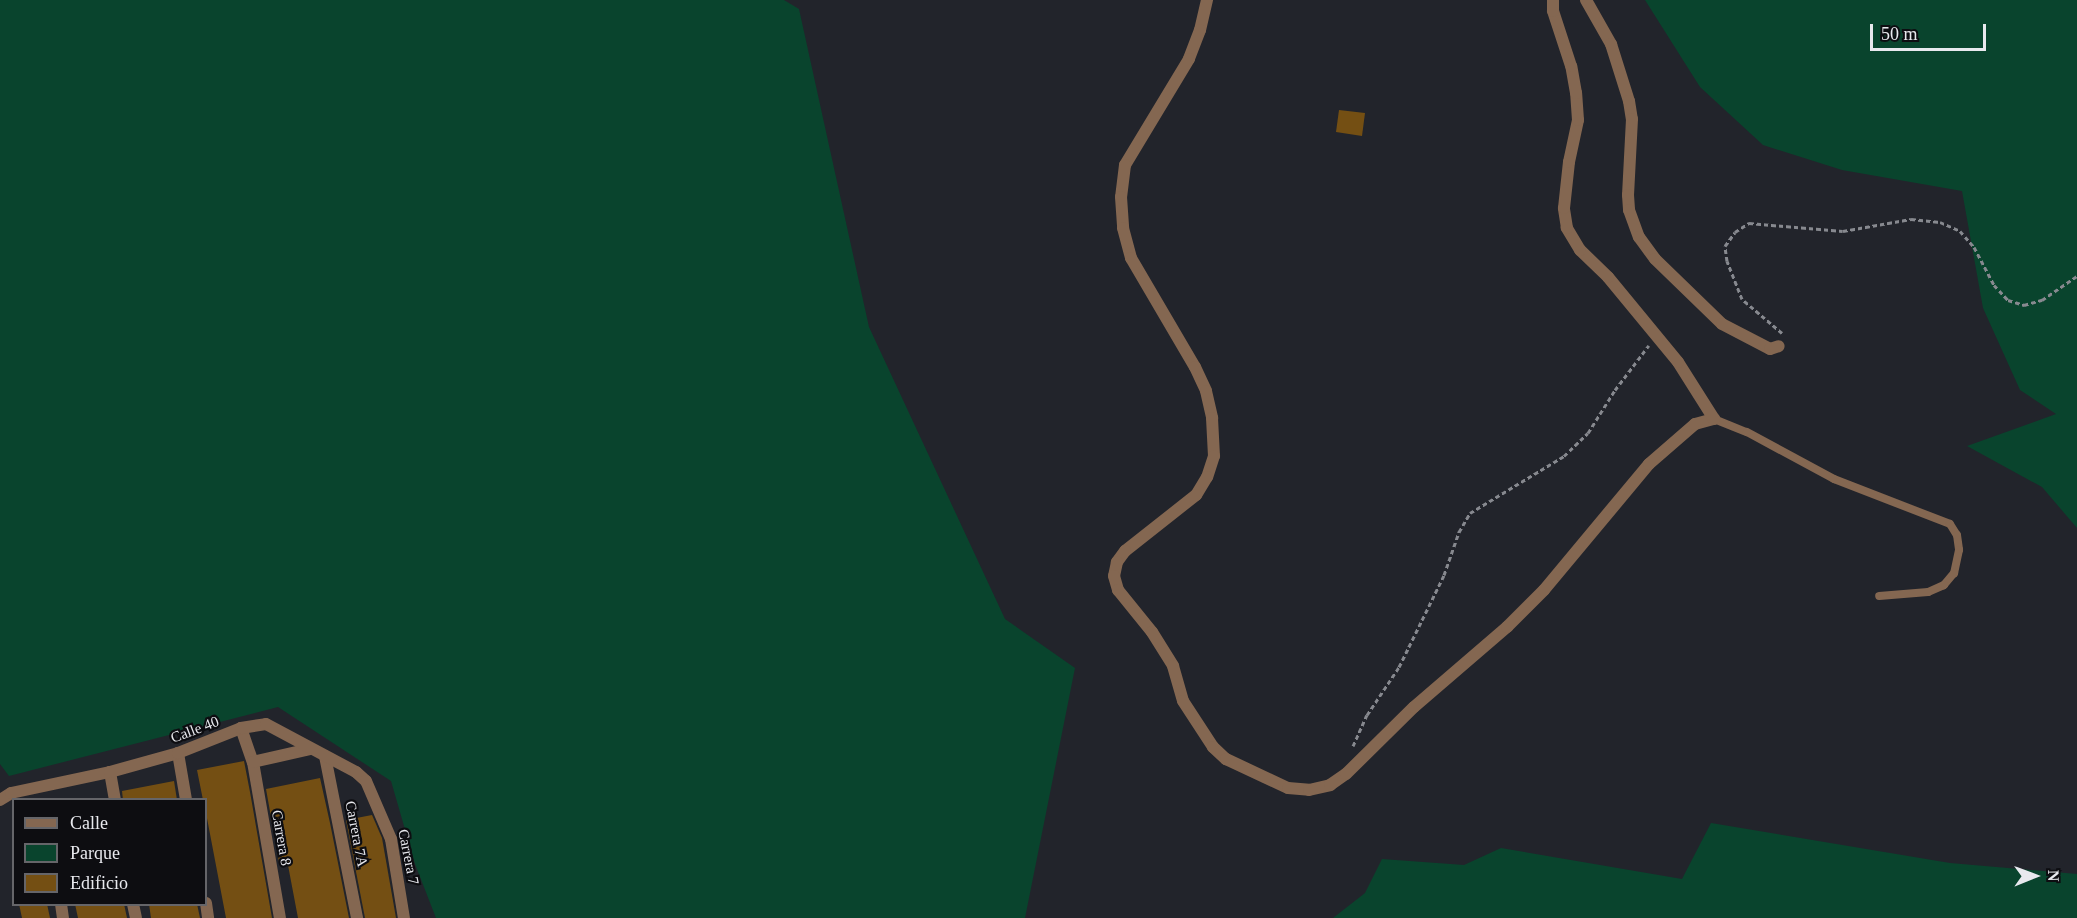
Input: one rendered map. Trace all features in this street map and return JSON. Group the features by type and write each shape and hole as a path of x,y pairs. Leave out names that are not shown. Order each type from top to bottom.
{"street":[{"path":"1208,0 1189,59 1125,165 1121,197 1126,243 1137,272 1195,367 1206,391 1212,418 1214,456 1207,477 1196,495 1120,556 1115,569 1116,583 1122,596 1152,632 1173,666 1180,692 1192,717 1226,759 1288,788 1299,790 1329,785 1355,765 1414,707 1524,611 1649,464 1695,424 1714,419 1678,362 1608,277 1580,250 1567,228 1564,208 1569,162 1578,120 1577,102 1571,66 1561,39 1553,0"},
{"path":"1586,0 1611,44 1629,101 1632,119 1629,210 1639,237 1654,259 1722,324 1770,349 1779,346"},
{"name":"Calle 40","path":"0,800 11,793 41,794 178,753 241,728 266,724 361,776 377,803"},
{"name":"Carrera 8","path":"241,728 253,762 280,918"},
{"path":"253,762 310,749"},
{"path":"178,753 186,798"},
{"name":"Carrera 7A","path":"325,756 357,918"},
{"path":"110,772 115,798"},
{"name":"Carrera 7","path":"377,803 391,839 404,918"}],"lane":[{"path":"1714,419 1747,432 1834,479 1950,524 1957,535 1959,550 1954,573 1944,585 1928,592 1879,596"}],"path":[{"path":"1779,346 1785,342 1782,333 1742,299 1727,261 1725,246 1735,232 1749,223 1843,231 1911,219 1940,222 1960,231 1974,247 1994,285 2008,300 2024,305 2042,300 2077,276"},
{"path":"1355,765 1352,752 1355,739 1367,716 1400,667 1444,575 1459,532 1470,513 1564,456 1604,411 1615,390 1642,352 1656,337"}],"green space":[{"path":"0,0 784,0 799,9 869,327 1005,619 1075,668 1025,918 436,918 415,864 391,781 278,707 9,776 0,764"},
{"path":"1645,0 2077,0 2077,528 2042,487 1967,446 2056,414 2020,390 1983,308 1962,191 1842,170 1763,145 1700,87"},
{"path":"1711,823 1950,863 2077,874 2077,918 1333,918 1365,893 1382,859 1464,865 1501,848 1682,879"}],"building":[{"path":"1339,110 1365,113 1362,136 1336,132"},
{"path":"244,761 272,918 226,918 207,818 207,798 203,798 197,770"},
{"path":"320,778 349,918 298,918 287,860 279,862 266,789"},
{"path":"174,781 177,798 123,798 122,791"},
{"path":"372,815 382,838 396,918 365,918 346,820"},
{"path":"19,906 47,906 50,918 22,918"},
{"path":"75,906 124,906 127,918 78,918"},
{"path":"149,906 197,906 200,918 151,918"}]}
